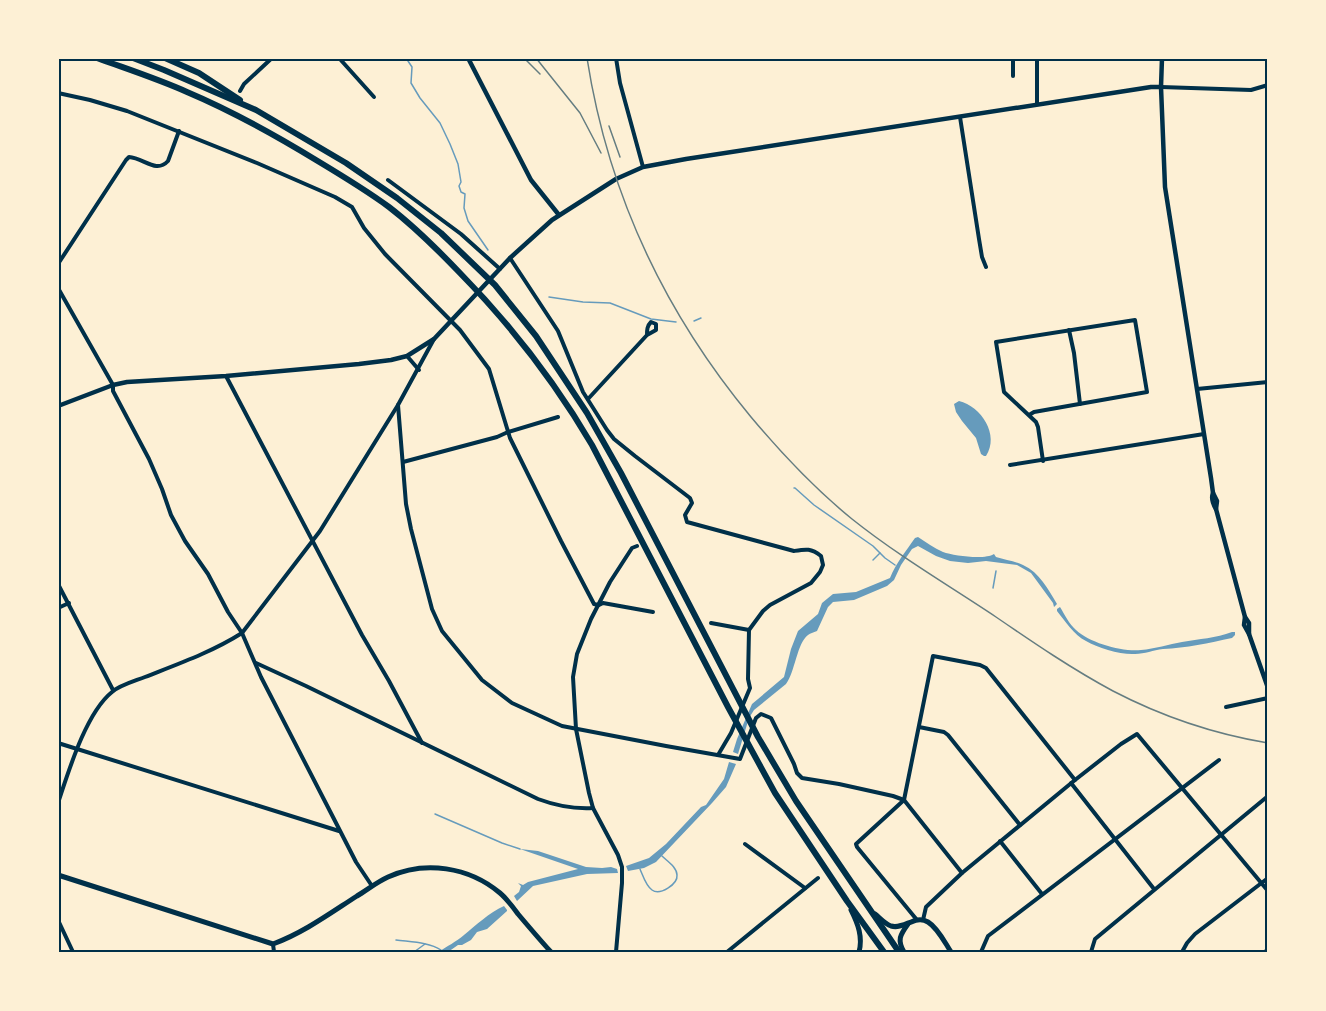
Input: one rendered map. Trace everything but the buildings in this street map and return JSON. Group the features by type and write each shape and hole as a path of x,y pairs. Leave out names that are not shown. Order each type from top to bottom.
{"highway":[{"path":"97,58 221,107 286,141 388,207 431,243 478,291 524,345 577,420 603,465 775,793 884,952"},
{"path":"133,58 255,110"},
{"path":"165,58 176,60 199,73 255,110 346,163 441,232 490,279 536,336 587,413 621,473 758,737 796,801 899,952"}],"main road":[{"path":"58,875 273,944 300,932 388,877 422,868 447,869 468,874 485,882 501,894 551,952"},
{"path":"847,901 860,933 859,952"},
{"path":"866,906 893,927 920,920 934,927 951,952"},
{"path":"904,952 900,939 909,924"}],"street":[{"path":"240,91 244,84 272,58"},
{"path":"339,58 375,97"},
{"path":"468,58 531,180 559,215"},
{"path":"616,58 643,167"},
{"path":"1013,58 1013,76"},
{"path":"1037,58 1037,104"},
{"path":"1162,58 1165,187 1213,493 1217,501 1216,508 1245,617 1249,623 1249,634 1268,688"},
{"path":"58,406 112,385 146,380 226,376 359,364 407,356 434,339 510,258 559,215 611,181 643,167 1125,90 1161,87 1251,90 1268,85"},
{"path":"58,93 128,111 296,179 352,207 364,228 385,254 460,330 491,373 510,438 594,604 603,603 653,612"},
{"path":"960,117 982,257 986,267"},
{"path":"58,264 126,160 134,157 156,167 165,165 179,131"},
{"path":"388,180 460,234 500,269"},
{"path":"510,258 558,331 588,399 614,439 690,498 692,503 685,515 687,522 794,551 807,549 815,551 821,556 823,566 811,583 770,605 749,630 748,679 750,688 731,734 718,755"},
{"path":"58,288 112,385 149,459 171,515 242,633 261,677 340,831 372,886"},
{"path":"1029,416 1034,412 1147,392 1136,320 996,342 1004,392 1029,416 1036,422 1043,461"},
{"path":"1069,330 1080,404"},
{"path":"588,399 647,335"},
{"path":"58,803 77,749 97,706 113,690 232,640 242,633 320,531 398,405 434,339"},
{"path":"407,356 418,370"},
{"path":"226,376 422,743"},
{"path":"1196,389 1268,382"},
{"path":"398,405 406,504 432,609 442,631 482,680 527,711 562,726 740,759 754,722 761,714 771,718 797,773 802,778 839,784 904,800 962,873"},
{"path":"403,462 497,437 558,417"},
{"path":"1010,465 1204,434"},
{"path":"616,952 622,867 593,808 585,777 576,729 574,667 577,654 598,605 632,548 637,546"},
{"path":"58,584 113,690"},
{"path":"58,608 69,603"},
{"path":"711,623 749,630"},
{"path":"1154,889 1073,781 987,668 980,664 933,656 904,800 856,844 920,920 926,908 962,873 1073,781 1137,734 1268,891"},
{"path":"256,663 538,799 545,802 593,808"},
{"path":"1226,707 1268,698"},
{"path":"919,727 944,732 948,735 1020,825"},
{"path":"58,743 340,831"},
{"path":"981,952 988,936 1219,760"},
{"path":"1091,952 1095,939 1268,796"},
{"path":"1000,841 1042,894"},
{"path":"745,844 805,888"},
{"path":"727,952 818,878"},
{"path":"1182,952 1195,934 1268,878"},
{"path":"58,920 74,952"},
{"path":"273,944 274,952"}],"water":[{"path":"959,401 974,409 986,422 991,439 986,456 981,454 976,438 956,412 954,404"},
{"path":"918,537 943,552 977,557 994,554 996,557 1017,562 1029,568 1039,577 1057,604 1054,607 1031,573 1017,565 986,561 968,563 950,561 918,546 912,549 894,580 887,586 854,600 833,602 828,607 817,631 808,635 801,644 786,684 754,710 749,718 738,754 733,752 752,704 784,677 798,631 818,614 822,603 833,594 856,592 890,578 901,557"},
{"path":"1060,607 1071,625 1082,635 1098,643 1125,650 1151,649 1232,632 1235,632 1235,635 1232,638 1198,645 1129,654 1091,644 1082,638 1070,628 1057,611"},
{"path":"729,762 736,764 726,787 712,803 656,862 644,868 628,871 626,866 649,858 666,844 701,807 706,805 724,779"},
{"path":"520,849 538,851 586,867 611,867 617,869 618,873 587,874 533,886 517,901 514,896 519,892 521,886 518,883 523,885 578,869"},
{"path":"504,906 507,911 487,929 477,932 471,940 448,952 439,952 488,916"}],"waterway":[{"path":"406,58 412,67 411,83 440,123 458,164 461,182 459,186 461,192 465,194 464,208 468,221 488,250"},
{"path":"549,297 610,303 651,319 676,322"},
{"path":"694,321 701,318"},
{"path":"794,488 895,565"},
{"path":"873,560 880,553"},
{"path":"993,588 996,571"},
{"path":"435,814 520,849"},
{"path":"640,869 652,890 659,891 668,888 675,882 677,872 662,856"},
{"path":"396,940 425,944 441,950"},
{"path":"414,952 425,944"}],"railway":[{"path":"524,58 540,74"},
{"path":"536,58 580,113 601,153"},
{"path":"587,58 609,156 644,249 666,293 720,377 751,417 799,471 838,508 887,545 1098,683 1131,700 1188,723 1228,735 1268,743"},
{"path":"609,126 620,157"}]}
